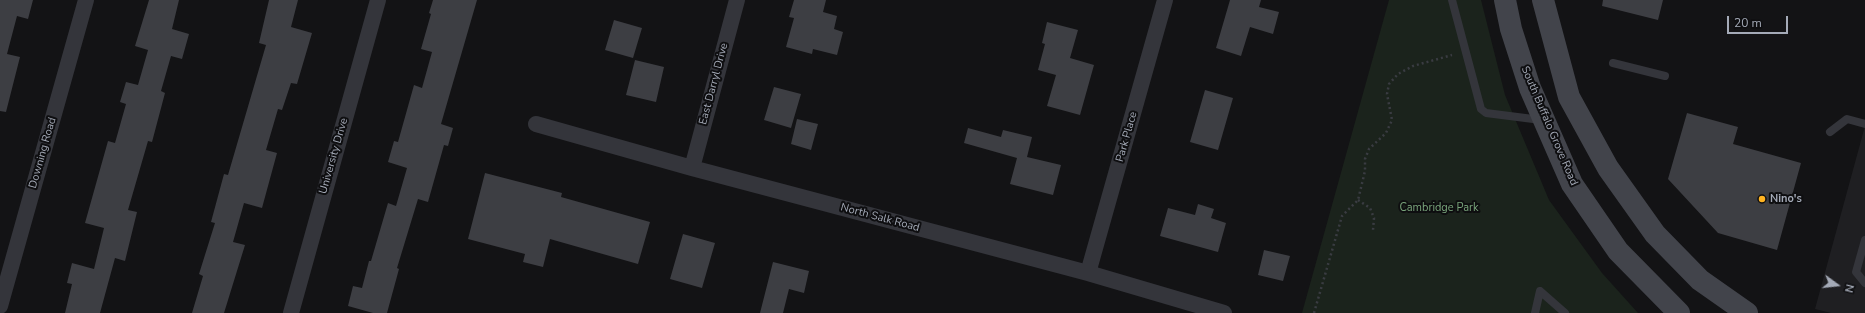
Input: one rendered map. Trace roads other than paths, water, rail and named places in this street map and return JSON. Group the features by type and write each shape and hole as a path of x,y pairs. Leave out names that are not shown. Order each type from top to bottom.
{"main road":[{"name":"South Buffalo Grove Road","path":"1505,0 1511,29 1530,88 1572,184 1618,251 1680,313"},
{"path":"1543,0 1569,97 1608,168 1654,234 1700,280 1747,313"}],"street":[{"name":"Downing Road","path":"0,306 86,0"},
{"name":"University Drive","path":"291,313 378,0"},
{"name":"East Darryl Drive","path":"692,168 736,0"},
{"name":"Park Place","path":"1088,273 1165,0"},
{"name":"North Salk Road","path":"536,124 692,168 1088,273 1224,313"}],"lane":[{"path":"1452,0 1481,109 1486,114 1545,121"},
{"path":"1613,63 1665,76"},
{"path":"1830,132 1847,120 1865,124"},
{"path":"1865,240 1856,272 1865,283"},
{"path":"1535,313 1540,291 1565,313"}],"place":[{"name":"Nino's","path":"1762,199"}],"park label":[{"name":"Cambridge Park","path":"1439,208"}]}
